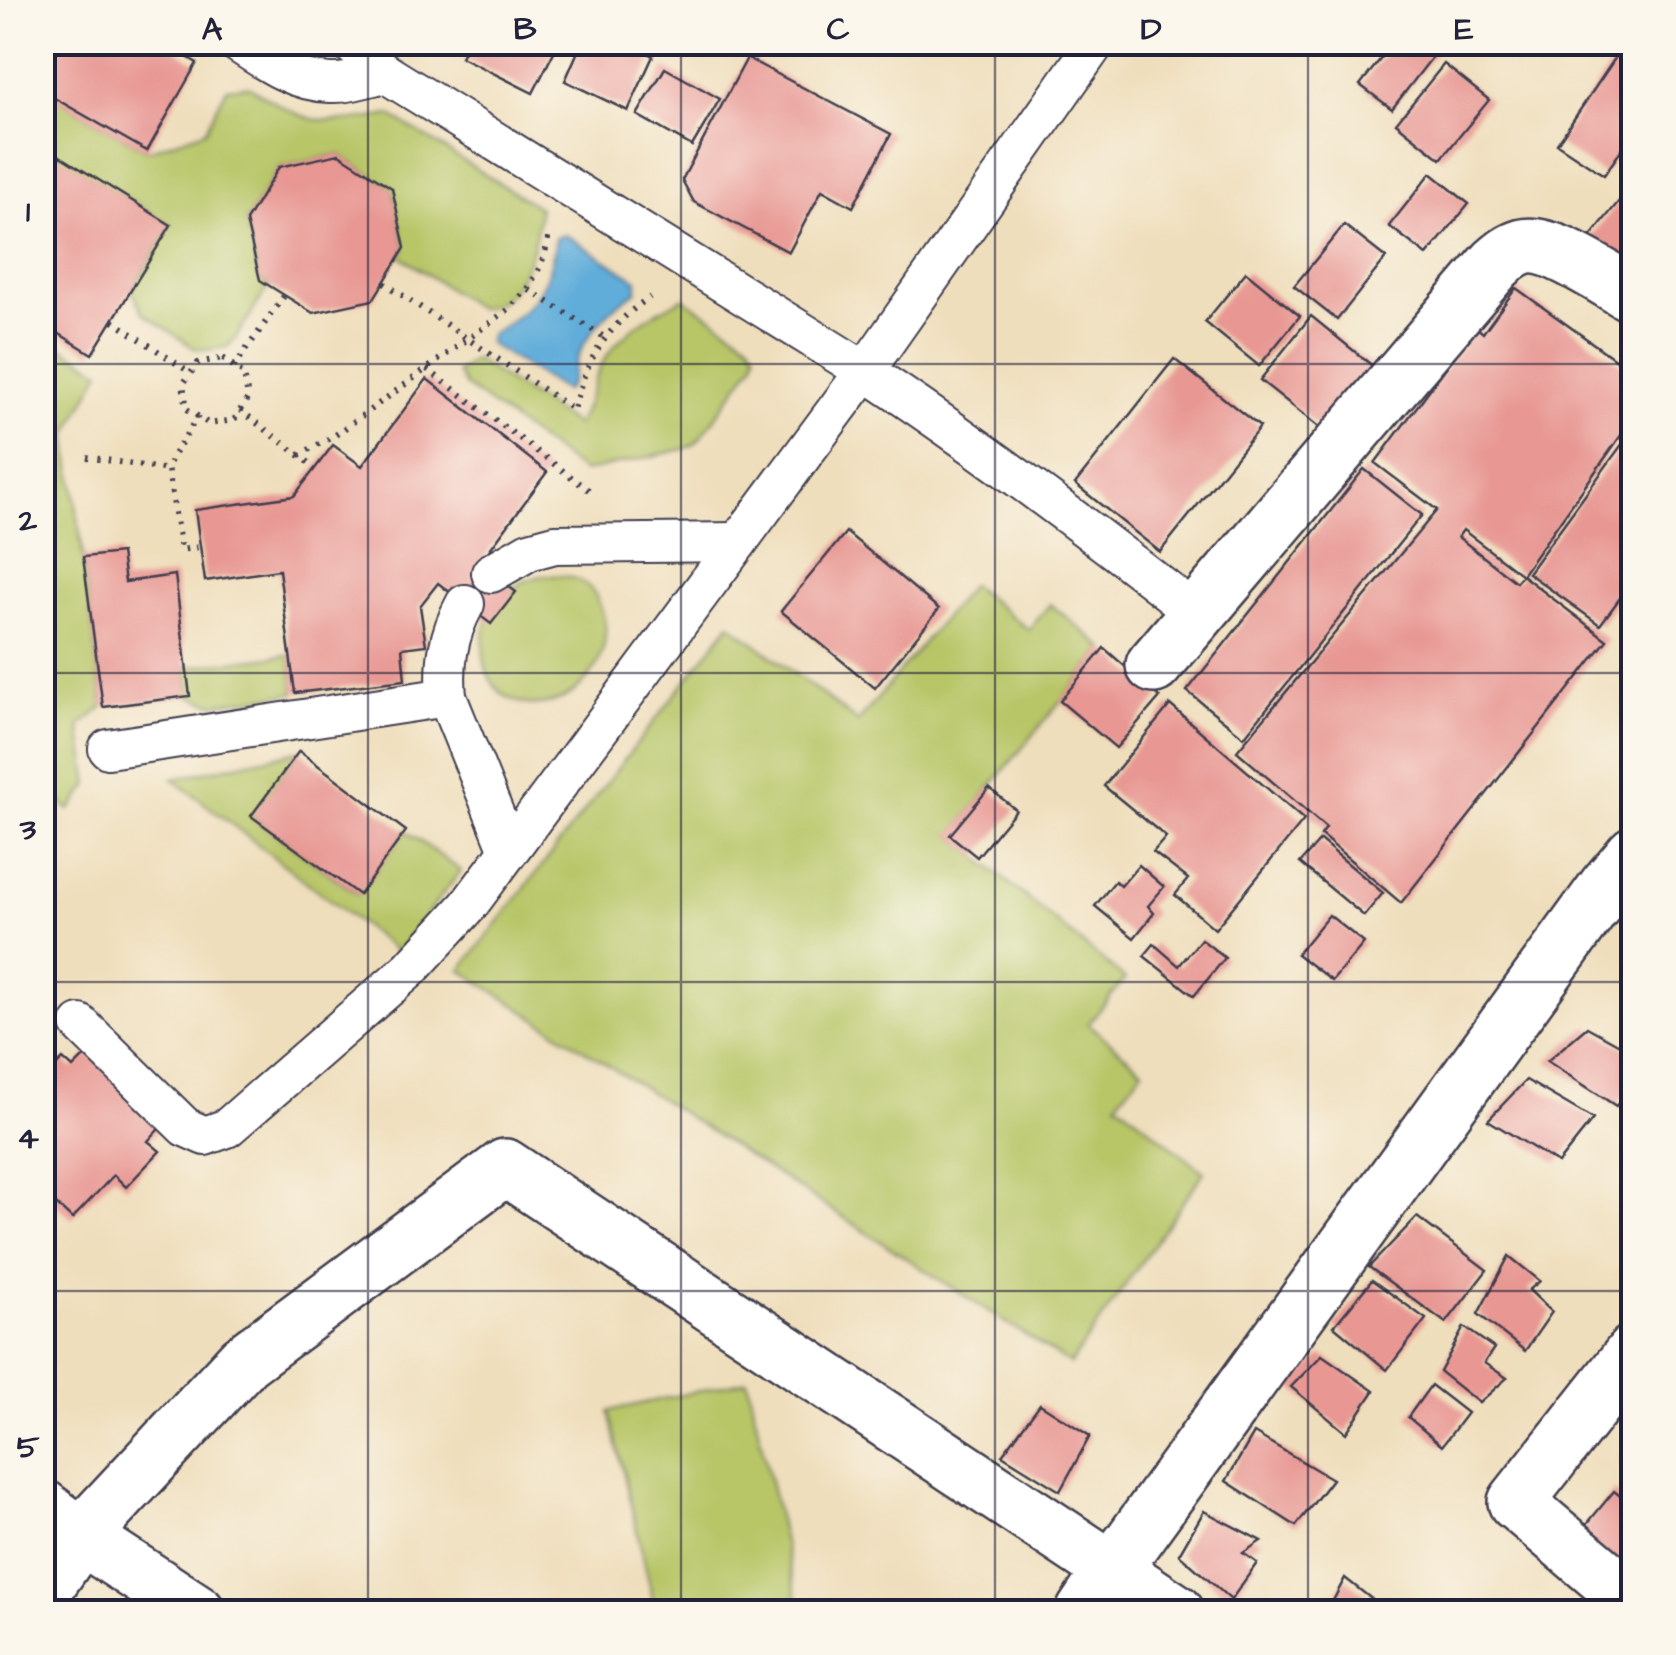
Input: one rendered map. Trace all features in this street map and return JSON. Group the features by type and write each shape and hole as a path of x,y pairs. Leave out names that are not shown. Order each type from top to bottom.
{"street":[{"path":"1154,664 1509,252 1543,246 1634,295"},
{"path":"1098,1591 1625,883"},
{"path":"42,1592 62,1522 244,1361 506,1167 1098,1591 1176,1612"},
{"path":"1634,1352 1516,1502 1634,1602"},
{"path":"62,1522 196,1612"}],"lane":[{"path":"236,42 276,68 305,80 333,84 385,74"},
{"path":"349,42 385,74 865,371 1014,474 1198,614"},
{"path":"80,1024 185,1127 205,1136 227,1128 410,970 468,906 865,371 1096,42"},
{"path":"491,573 529,550 554,544 738,542"},
{"path":"464,604 448,646 444,671 446,697 509,850"},
{"path":"108,749 446,697"}],"path":[{"path":"300,455 334,436 532,292 548,240 550,176"},
{"path":"384,284 574,410 589,361 604,337 630,310 697,267"},
{"path":"532,292 604,337"},
{"path":"234,367 284,296"},
{"path":"113,321 191,373"},
{"path":"223,358 244,374 248,398 234,420 209,424 187,409 183,384 191,373 198,362 223,358"},
{"path":"427,368 658,542"},
{"path":"240,410 316,468"},
{"path":"198,416 168,470 181,550 200,546"},
{"path":"87,457 168,470"}],"green space":[{"path":"248,86 310,118 346,121 390,115 539,208 530,255 515,285 492,305 477,308 400,256 405,248 392,188 339,154 279,167 246,221 260,280 269,286 227,347 194,348 143,313 132,290 171,225 43,147 43,91 147,151 205,131 227,88"},
{"path":"683,298 749,342 756,352 754,363 702,436 684,449 583,472 465,386 457,372 474,359 576,425 612,349 644,320"},
{"path":"42,336 101,371 67,435 103,707 80,726 89,785 70,810 43,788"},
{"path":"547,575 575,579 592,591 601,608 603,651 581,686 564,698 545,704 524,704 497,689 487,672 485,631 495,604 505,594"},
{"path":"971,585 1029,630 1050,604 1104,648 951,835 1125,979 1088,1024 1143,1070 1117,1102 1204,1172 1070,1364 461,970 730,624 858,722"},
{"path":"290,655 295,693 213,704 190,696 186,667"},
{"path":"299,751 252,817 358,895 406,831 461,871 397,952 173,779"},
{"path":"747,1380 800,1612 656,1612 609,1411"}],"water":[{"path":"566,235 637,280 637,291 593,330 565,391 488,343 490,334 517,316 537,295 549,269 556,237"}],"building":[{"path":"42,42 162,42 197,63 147,151 42,91"},
{"path":"468,42 559,42 533,93 461,57"},
{"path":"582,42 625,42 653,56 628,111 565,81"},
{"path":"1394,42 1434,42 1440,47 1392,109 1360,85"},
{"path":"1626,42 1634,42 1634,132 1604,175 1557,144"},
{"path":"747,58 891,134 853,207 822,190 789,252 694,202 682,180"},
{"path":"1444,64 1489,100 1441,159 1396,123"},
{"path":"665,68 720,99 692,146 637,115"},
{"path":"339,154 392,188 405,248 373,300 313,313 260,280 246,221 279,167"},
{"path":"60,156 171,225 92,354 42,323 42,173 47,175"},
{"path":"1431,173 1469,204 1427,255 1389,226"},
{"path":"1628,190 1634,195 1634,253 1621,269 1587,241"},
{"path":"1344,225 1386,258 1337,320 1294,286"},
{"path":"1246,272 1300,316 1259,366 1205,322"},
{"path":"1516,288 1634,373 1634,417 1522,575 1607,640 1401,903 1321,835 1326,828 1237,751 1437,510 1375,463 1476,327 1483,333","holes":["1463,530 1522,575 1516,582 1458,537"]},
{"path":"1311,316 1375,368 1325,432 1260,380"},
{"path":"1174,359 1260,427 1160,552 1075,484"},
{"path":"427,379 547,472 479,564 516,592 491,624 438,583 420,606 426,645 402,648 405,680 295,693 279,570 205,581 195,510 294,496 333,445 362,466"},
{"path":"1634,428 1634,579 1600,625 1528,573"},
{"path":"1364,469 1422,515 1244,737 1187,691"},
{"path":"846,532 939,609 875,688 781,611"},
{"path":"121,553 125,582 175,575 190,696 103,707 83,557"},
{"path":"1104,648 1160,697 1116,748 1060,701"},
{"path":"1170,705 1304,820 1215,929 1175,895 1188,879 1153,852 1166,837 1104,786"},
{"path":"299,751 406,831 359,895 251,816"},
{"path":"989,788 1016,810 977,857 950,835"},
{"path":"1320,840 1383,893 1364,916 1300,863"},
{"path":"1139,865 1164,887 1148,906 1154,913 1134,938 1095,906 1115,881 1121,886"},
{"path":"1329,915 1364,943 1332,981 1297,954"},
{"path":"1201,939 1225,958 1194,996 1144,956 1154,944 1179,966"},
{"path":"1587,1027 1634,1053 1634,1083 1616,1106 1547,1061"},
{"path":"90,1051 164,1123 148,1141 160,1151 126,1187 114,1175 72,1219 42,1191 42,1080 63,1059 73,1068"},
{"path":"1526,1080 1593,1119 1558,1163 1488,1120"},
{"path":"1417,1217 1487,1270 1446,1323 1369,1267"},
{"path":"1509,1256 1540,1281 1529,1290 1552,1312 1525,1351 1478,1314"},
{"path":"1372,1280 1426,1319 1387,1370 1334,1326"},
{"path":"1464,1327 1494,1348 1484,1363 1507,1378 1479,1403 1440,1372"},
{"path":"1322,1355 1374,1391 1346,1433 1291,1387"},
{"path":"1431,1385 1467,1413 1442,1446 1408,1417"},
{"path":"1040,1404 1090,1436 1060,1491 1002,1455"},
{"path":"1254,1433 1332,1479 1296,1526 1226,1481"},
{"path":"1634,1442 1634,1475 1619,1461"},
{"path":"1614,1491 1634,1507 1634,1586 1577,1536"},
{"path":"1204,1511 1261,1541 1243,1553 1257,1563 1231,1600 1179,1554"},
{"path":"1345,1578 1388,1612 1327,1612"}]}
